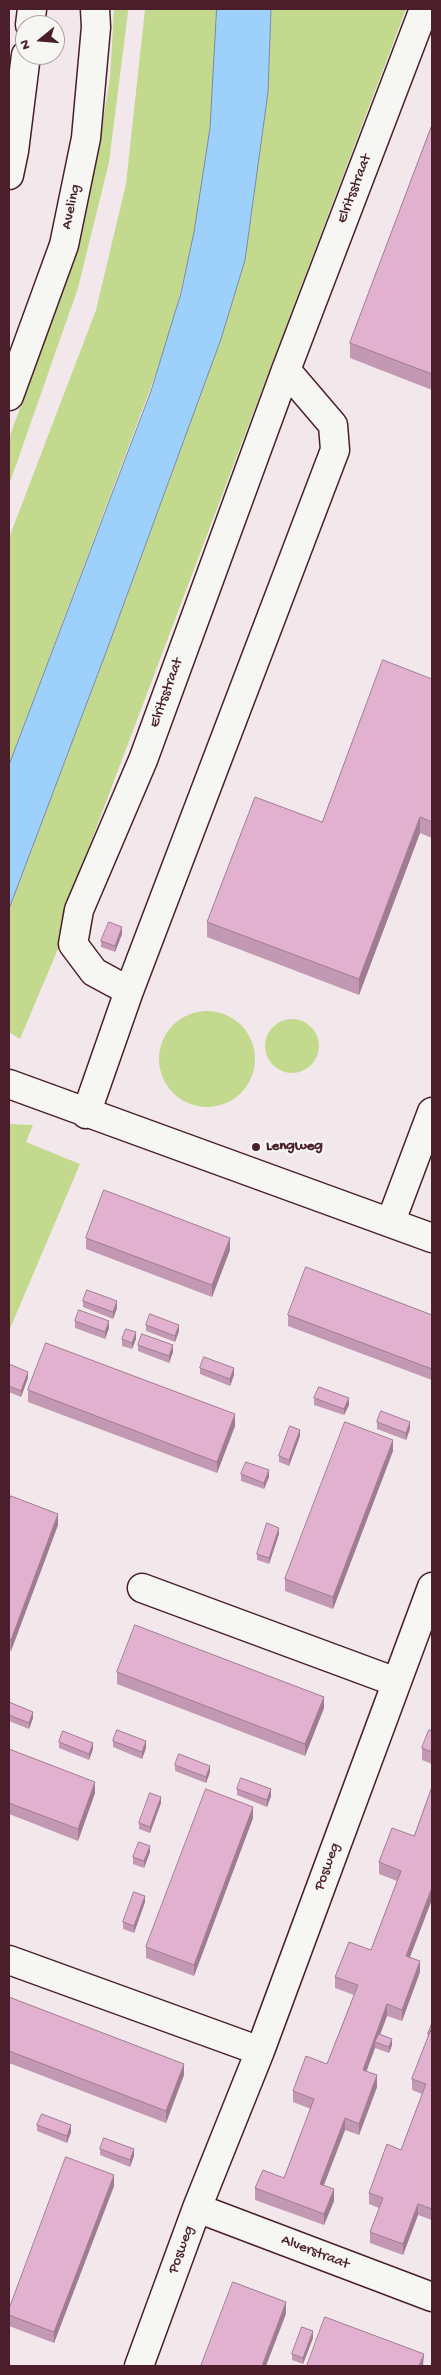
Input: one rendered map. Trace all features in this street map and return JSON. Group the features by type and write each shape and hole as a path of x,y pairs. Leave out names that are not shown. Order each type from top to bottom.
{"street":[{"name":"Aveling","path":"9,396 64,245 86,138 96,27 95,9"},
{"name":"Elritsstraat","path":"129,991 94,972 73,944 79,910 143,760 286,370 424,9"},
{"path":"9,175 14,151 25,65"},
{"path":"86,1114 129,991 335,450 333,425 286,370"},
{"path":"9,1084 86,1114 391,1221 432,1238"},
{"path":"391,1221 432,1112"},
{"name":"Posweg","path":"138,2366 260,2052 432,1587"},
{"path":"142,1588 396,1682"},
{"path":"10,1960 260,2052"},
{"name":"Alverstraat","path":"198,2208 432,2297"}],"green space":[{"path":"114,9 128,9 128,12 109,162 78,288 9,485 9,438 68,278 97,158 110,78"},
{"path":"145,9 217,9 210,127 198,213 186,271 163,355 9,765 9,538 96,310 126,184"},
{"path":"271,9 406,9 64,913 58,938 60,944 20,1039 9,1032 9,909 221,339 245,260 268,92"},
{"path":"207,1011 225,1014 241,1025 252,1041 255,1059 252,1077 241,1093 225,1104 207,1107 189,1104 173,1093 162,1077 159,1059 162,1041 173,1025 189,1014"},
{"path":"292,1019 302,1021 311,1027 317,1036 319,1046 317,1056 311,1065 302,1071 292,1073 282,1071 273,1065 267,1056 265,1046 267,1036 273,1027 282,1021"},
{"path":"9,1124 33,1125 26,1142 80,1164 9,1331"}],"water":[{"path":"217,9 271,9 268,92 245,260 221,339 9,909 9,765 151,391 181,293 194,232 210,128"}],"building":[{"path":"432,125 432,374 350,343"},
{"path":"383,660 432,679 432,822 420,817 359,979 207,922 255,797 322,822"},
{"path":"109,922 122,927 115,946 101,941"},
{"path":"104,1190 230,1238 212,1285 86,1238"},
{"path":"306,1267 432,1315 432,1369 288,1315"},
{"path":"87,1290 117,1301 113,1312 83,1301"},
{"path":"79,1310 109,1321 105,1332 75,1321"},
{"path":"150,1314 179,1325 175,1336 146,1325"},
{"path":"126,1329 136,1332 132,1343 122,1339"},
{"path":"142,1334 173,1345 169,1356 138,1345"},
{"path":"46,1343 235,1414 217,1462 28,1390"},
{"path":"204,1357 234,1368 230,1379 200,1368"},
{"path":"9,1364 28,1372 21,1391 9,1386"},
{"path":"319,1387 349,1398 344,1409 314,1398"},
{"path":"381,1411 410,1422 406,1433 377,1422"},
{"path":"345,1422 393,1440 333,1597 285,1579"},
{"path":"290,1426 300,1430 289,1460 279,1456"},
{"path":"246,1462 269,1470 264,1483 241,1474"},
{"path":"11,1496 58,1514 11,1640 9,1639 9,1502"},
{"path":"267,1523 279,1528 269,1558 257,1554"},
{"path":"135,1625 324,1697 305,1744 117,1672"},
{"path":"9,1702 33,1712 29,1723 9,1715"},
{"path":"117,1730 146,1741 142,1752 113,1741"},
{"path":"429,1730 432,1731 432,1752 422,1748"},
{"path":"63,1731 93,1743 89,1754 59,1742"},
{"path":"9,1749 95,1782 78,1829 9,1803"},
{"path":"179,1754 210,1766 206,1777 175,1765"},
{"path":"241,1778 271,1789 267,1800 237,1789"},
{"path":"432,1787 432,1891 406,1956 420,1961 402,2010 387,2004 363,2070 377,2075 359,2124 345,2118 320,2184 334,2189 324,2214 255,2188 263,2170 284,2178 314,2099 293,2091 306,2056 327,2064 358,1985 335,1977 349,1942 371,1950 401,1871 379,1862 392,1828 414,1836"},
{"path":"206,1789 253,1807 194,1965 146,1947"},
{"path":"150,1793 161,1797 150,1827 139,1823"},
{"path":"139,1842 150,1846 144,1861 133,1857"},
{"path":"134,1892 145,1896 134,1926 123,1922"},
{"path":"9,1997 184,2064 166,2111 9,2051"},
{"path":"431,2030 432,2209 418,2204 403,2244 370,2232 383,2198 369,2193 387,2144 401,2150 426,2084 412,2079"},
{"path":"379,2034 392,2039 389,2047 375,2042"},
{"path":"42,2114 71,2125 67,2136 37,2125"},
{"path":"104,2138 134,2149 130,2160 100,2149"},
{"path":"66,2157 114,2175 54,2332 9,2315 9,2309"},
{"path":"233,2282 286,2302 262,2366 201,2366"},
{"path":"325,2317 424,2354 419,2366 307,2366"},
{"path":"302,2327 313,2331 303,2358 292,2354"}],"place":[{"name":"Lengweg","path":"256,1147"}]}
